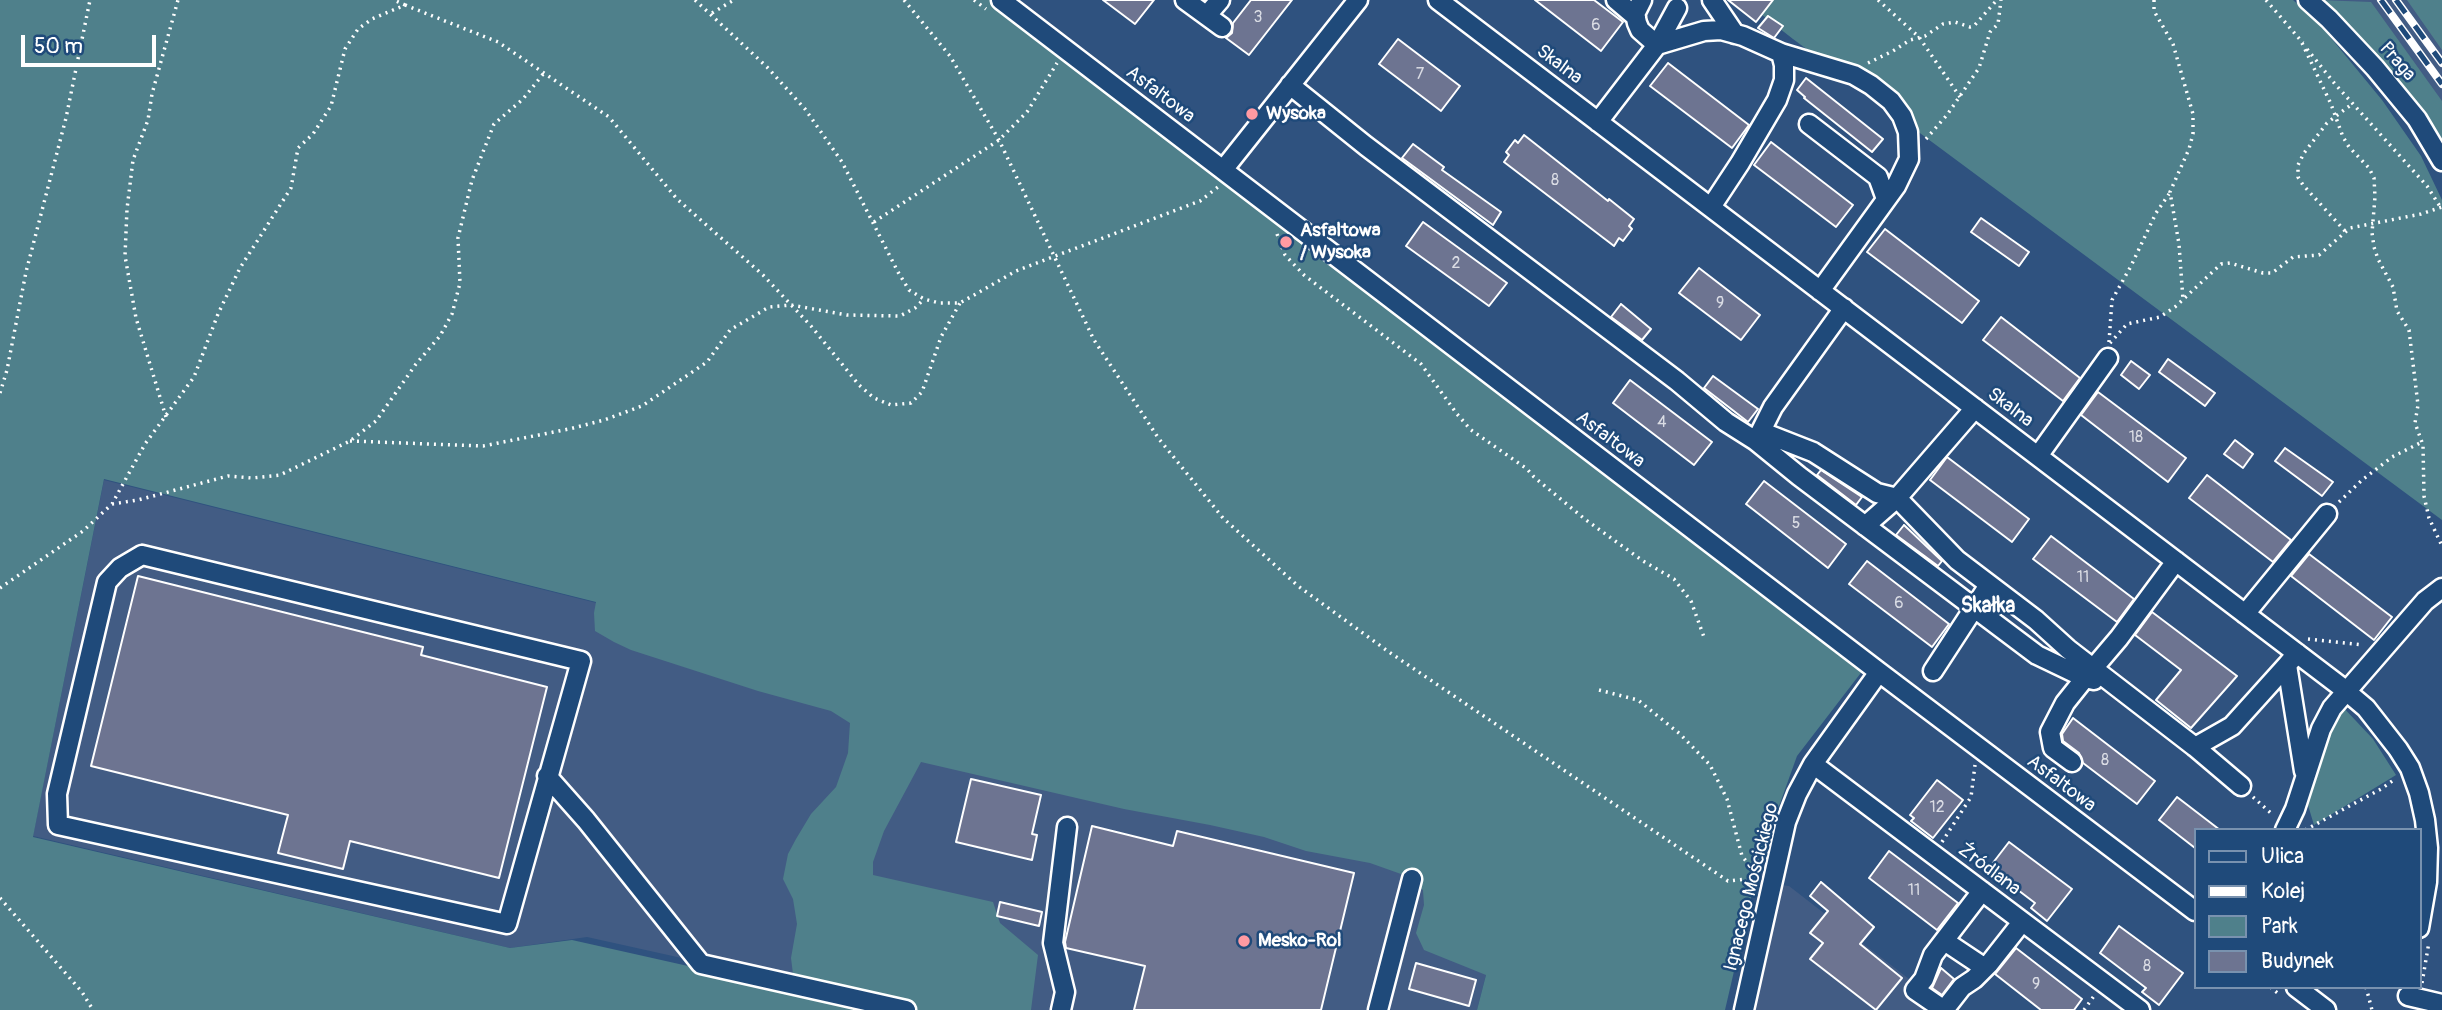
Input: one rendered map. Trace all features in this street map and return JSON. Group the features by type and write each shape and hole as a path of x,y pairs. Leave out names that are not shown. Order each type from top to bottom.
{"street":[{"path":"1185,0 1222,27"},
{"path":"1207,15 1220,0"},
{"path":"1217,180 1357,0"},
{"name":"Skalna","path":"1438,0 2176,561 2245,614 2292,655 2346,691 2366,708 2386,730 2410,768 2419,793 2426,820 2428,848 2427,882 2421,916"},
{"path":"1616,0 1639,9 1640,30 1657,45"},
{"name":"Praga","path":"2308,0 2375,68 2417,119 2442,161"},
{"path":"1704,31 1712,18 1713,2"},
{"path":"1713,2 1735,34"},
{"name":"Asfaltowa","path":"996,7 1217,180 2194,910"},
{"path":"1598,122 1657,45 1677,8"},
{"path":"1657,45 1704,31 1721,30 1735,34 1781,53 1854,75 1891,101 1902,116 1908,132 1909,159 1886,200 1820,291"},
{"path":"1711,207 1777,100 1784,80 1781,53"},
{"path":"1290,85 1366,146 1677,381 1726,422 1759,436 1813,452 1877,493 1897,498 1957,560 2036,620 2089,673"},
{"path":"1809,124 1878,177 1886,200"},
{"path":"1759,436 1780,397 1844,309"},
{"path":"2038,456 2109,351"},
{"path":"1866,526 1897,498 1975,408"},
{"path":"1759,436 1866,526 2037,655 2089,673 2118,687 2241,786"},
{"path":"2245,614 2327,514"},
{"path":"142,555 581,661 547,776 507,924 58,825 57,794 107,582 120,568 142,555"},
{"path":"2072,762 2053,748 2050,732 2065,703 2176,561"},
{"path":"1933,671 1989,585"},
{"path":"2285,828 2305,778 2320,729 2332,708 2425,601 2442,588"},
{"path":"2195,747 2232,726 2292,655"},
{"path":"2292,655 2305,778"},
{"name":"Ignacego Mościckiego","path":"1744,1010 1786,822 1813,764 1879,673"},
{"name":"Źródlana","path":"1813,764 2140,1010"},
{"path":"547,776 586,820 701,964 906,1010"},
{"path":"1061,1010 1065,992 1053,943 1067,827"},
{"path":"1378,1010 1412,878"},
{"path":"1982,891 1933,955 1924,979 1915,990 1944,1010 1962,987 1985,968 2022,922"},
{"path":"1950,944 1985,968"},
{"path":"2299,989 2326,1010"},
{"path":"2408,998 2442,1004"}],"path":[{"path":"0,393 26,272 66,118 90,0"},
{"path":"166,417 136,318 125,256 133,160 148,120 152,94 178,0"},
{"path":"394,0 498,42 609,117 677,199 749,261 791,305 859,385 874,398 891,405 911,403 922,392 941,337 960,303"},
{"path":"695,0 712,13 775,75 805,109 842,162 909,289 924,299 939,303 960,303 1016,271 1200,201 1217,180 1226,194"},
{"path":"712,13 734,0"},
{"path":"904,0 950,56 999,140 1094,340 1158,439 1223,518 1297,586 1721,877 1728,881 1761,880 1742,856 1724,790 1710,765 1680,734 1638,700 1599,690"},
{"path":"974,0 996,7"},
{"path":"1878,0 1919,37 1960,97"},
{"path":"1865,64 1950,22 1974,26 1999,0"},
{"path":"1909,159 1947,115 1979,68 1990,32 1998,24 1999,0"},
{"path":"2109,351 2112,300 2132,266 2155,213 2170,192 2193,134 2193,114 2173,44 2154,11 2154,0"},
{"path":"2109,351 2127,324 2160,317 2183,300 2221,264 2230,263 2272,273 2292,257 2319,255 2345,231 2442,208 2413,169 2352,104 2266,0"},
{"path":"0,587 83,531 111,504 145,444 194,377 218,314 240,268 291,188 298,148 313,134 331,106 345,49 358,29 372,19 405,5"},
{"path":"2302,43 2349,147 2369,167 2374,178 2374,247 2393,287 2397,312 2409,330 2418,405 2415,423 2422,442 2424,496 2428,518 2442,546"},
{"path":"873,223 999,140 1027,112 1056,64 1067,71"},
{"path":"111,504 138,500 228,477 280,475 349,441 376,421 416,364 440,336 452,314 460,283 458,237 472,180 494,124 523,99 544,73"},
{"path":"2345,231 2298,177 2298,165 2335,116 2352,104"},
{"path":"2170,192 2179,244 2183,300"},
{"path":"1287,240 1276,232 1290,262 1330,296 1406,351 1420,364 1471,430 1528,469 1534,477 1587,520 1643,561 1674,579 1691,601 1704,640"},
{"path":"349,441 483,446 604,420 642,406 672,388 707,362 730,330 769,307 791,305 847,315 900,316 915,308 924,299"},
{"path":"2327,514 2362,480 2392,457 2422,442"},
{"path":"2292,655 2298,640 2313,639 2368,646 2379,655"},
{"path":"1933,854 1955,826 1971,797 1974,766"},
{"path":"2309,828 2400,776"},
{"path":"2241,786 2285,828"},
{"path":"0,898 82,992 93,1010"},
{"path":"2367,989 2372,1010"}],"shaded area":[{"path":"2326,0 2442,0 2442,130"},
{"path":"104,480 1522,834 1477,1010 916,1010 587,937 510,948 33,836"},
{"path":"1772,884 1789,886 1949,1010 1744,1010"}],"green space":[{"path":"0,0 1007,0 1870,661 1797,756 1760,859 1725,1010 1477,1010 1486,975 1424,950 1416,933 1424,905 1423,890 1401,874 1370,863 1306,851 1264,837 1124,809 921,762 884,831 873,862 873,875 993,902 1000,923 1038,955 1031,1010 0,1010","holes":["104,479 596,602 595,631 614,642 758,691 831,711 850,723 848,753 836,787 811,814 788,854 783,879 793,899 797,924 791,958 795,990 572,940 510,948 33,837"]},
{"path":"1743,0 2293,0 2317,21 2382,100 2421,156 2442,200 2442,520 1793,39"},
{"path":"2318,0 2371,2 2442,101 2442,154 2402,91 2355,33"},
{"path":"2407,0 2442,0 2442,50"},
{"path":"2340,704 2373,739 2396,775 2314,825 2304,792"}],"building":[{"path":"1103,0 1154,0 1135,24"},
{"path":"1251,0 1292,0 1249,55 1226,38 1232,33 1233,23"},
{"path":"1535,0 1594,0 1623,22 1601,51"},
{"path":"1728,0 1773,0 1756,22"},
{"path":"1768,16 1783,26 1774,38 1758,28"},
{"path":"1398,39 1460,86 1441,111 1379,64"},
{"path":"1668,63 1749,125 1732,148 1650,86"},
{"path":"1806,78 1883,139 1872,152 1804,98 1797,90"},
{"path":"1524,135 1634,219 1629,226 1632,229 1623,241 1619,238 1614,246 1504,162 1509,155 1506,152 1515,140 1518,143"},
{"path":"1771,142 1853,205 1836,227 1754,165"},
{"path":"1413,144 1444,167 1442,170 1501,212 1493,225 1402,158"},
{"path":"1981,218 2029,252 2019,266 1971,232"},
{"path":"1423,222 1507,283 1489,306 1406,246"},
{"path":"1885,229 1979,301 1962,323 1867,252"},
{"path":"1699,268 1760,315 1741,340 1679,293"},
{"path":"1621,304 1651,329 1642,340 1611,317"},
{"path":"2001,317 2080,378 2063,401 1983,340"},
{"path":"2168,359 2215,393 2205,406 2159,372"},
{"path":"2131,361 2150,375 2139,389 2121,375"},
{"path":"1713,376 1758,409 1748,422 1704,388"},
{"path":"1630,380 1712,442 1694,465 1613,403"},
{"path":"2098,392 2186,458 2168,482 2081,415"},
{"path":"2235,440 2253,454 2243,468 2224,454"},
{"path":"2285,448 2333,482 2322,496 2275,461"},
{"path":"1947,457 2029,519 2012,542 1930,480"},
{"path":"1821,470 1862,497 1856,505 1817,475"},
{"path":"2207,475 2291,540 2273,562 2189,498"},
{"path":"1764,481 1846,544 1828,568 1746,504"},
{"path":"1904,525 1942,561 1938,566 1896,535"},
{"path":"2051,536 2134,599 2117,622 2033,559"},
{"path":"2309,554 2392,617 2374,640 2291,576"},
{"path":"1867,561 1949,624 1932,647 1849,584"},
{"path":"138,576 423,647 421,655 547,687 499,878 350,841 343,869 278,853 288,815 91,766"},
{"path":"2152,612 2237,676 2191,728 2156,700 2181,670 2135,635"},
{"path":"2073,718 2155,781 2137,804 2083,763 2079,753 2063,741 2062,734"},
{"path":"971,779 1041,795 1032,834 1037,835 1032,860 956,842"},
{"path":"1937,780 1963,800 1933,838 1911,821 1914,818 1910,815"},
{"path":"2177,797 2217,828 2194,828 2194,847 2159,820"},
{"name":"Mesko-Rol","path":"1092,826 1173,846 1177,831 1354,873 1321,1010 1134,1010 1145,966 1066,948 1065,942"},
{"path":"2009,842 2072,889 2047,921 2031,908 2035,903 1989,868"},
{"path":"1889,851 1958,903 1937,930 1869,878"},
{"path":"1821,882 1874,927 1860,944 1902,978 1876,1010 1810,959 1823,943 1810,933 1828,911 1810,896"},
{"path":"1000,902 1042,912 1039,926 997,916"},
{"path":"2119,926 2183,973 2159,1005 2142,992 2146,988 2100,953"},
{"path":"2016,948 2082,999 2074,1010 2041,1010 1995,974"},
{"path":"1416,963 1476,980 1469,1006 1409,989"},
{"path":"1941,968 1954,979 1942,995 1932,988"}],"railway":[{"path":"2381,0 2442,84"},
{"path":"2396,0 2442,63"}],"place":[{"name":"Wysoka","path":"1252,114"},
{"name":"Asfaltowa / Wysoka","path":"1286,242"},
{"name":"Mesko-Rol","path":"1244,941"}],"district":[{"name":"Skałka","path":"1988,607"}]}
